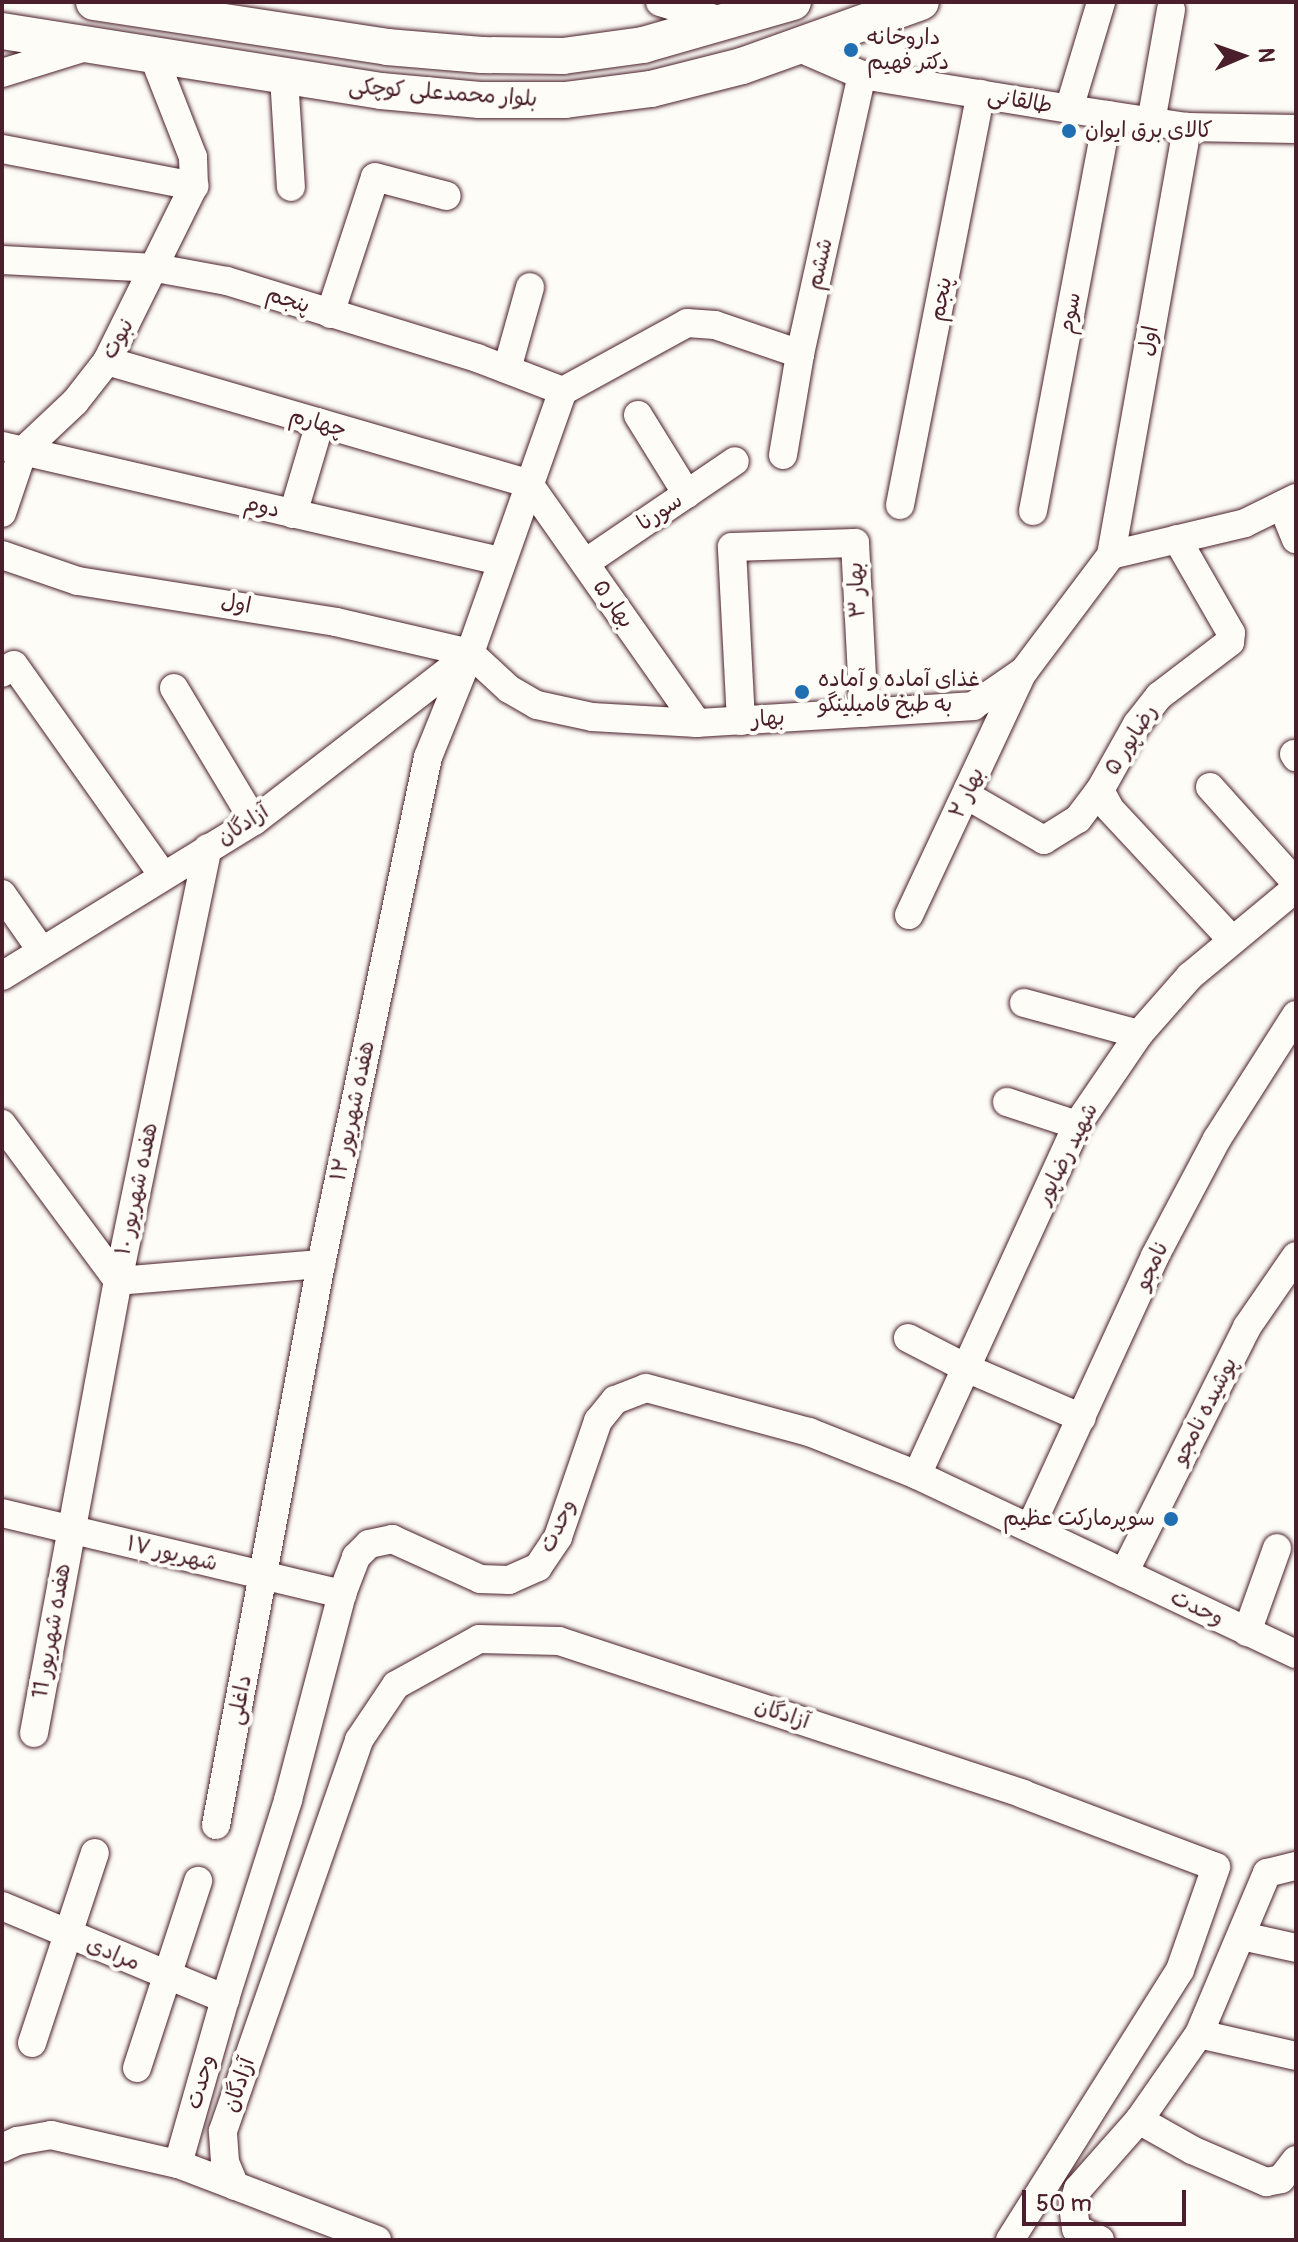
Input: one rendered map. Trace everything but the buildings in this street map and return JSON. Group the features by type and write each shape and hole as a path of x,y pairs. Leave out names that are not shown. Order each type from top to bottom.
{"main road":[{"name":"بلوار محمدعلی کوچکی","path":"94,2 232,12 387,47 538,56 643,45 729,23 793,2"},
{"name":"بلوار محمدعلی کوچکی","path":"2,31 381,91 480,100 565,100 651,89 797,47 921,2"}],"street":[{"path":"660,2 729,23"},
{"path":"1069,109 1101,2"},
{"path":"1151,122 1171,10"},
{"path":"2,73 93,45"},
{"name":"طالقانی","path":"797,47 862,75 1187,127 1296,129"},
{"path":"2,149 194,186 193,157 153,55"},
{"name":"ششم","path":"783,455 800,354 862,75"},
{"path":"284,77 291,187"},
{"name":"پنجم","path":"900,505 981,94"},
{"name":"سوم","path":"1033,511 1108,115"},
{"name":"اول","path":"1111,555 1187,127"},
{"path":"330,314 375,177 447,196"},
{"name":"نبوت","path":"12,448 75,402 107,361 156,268 194,186"},
{"name":"پنجم","path":"2,260 156,268 227,281 507,369 563,391"},
{"path":"507,369 530,287"},
{"path":"563,391 687,323 715,325 800,354"},
{"name":"چهارم","path":"107,361 529,484"},
{"name":"هفده شهریور ۱۲","path":"263,1575 321,1264 428,757 470,653 563,391"},
{"path":"638,415 687,494"},
{"path":"293,514 320,423"},
{"path":"2,513 12,448"},
{"name":"دوم","path":"12,448 501,561"},
{"name":"سورنا","path":"585,563 735,461"},
{"name":"بهار ۵","path":"529,484 697,723"},
{"path":"1111,555 1245,523 1289,502 1296,539"},
{"name":"رضاپور ۵","path":"1177,539 1231,633 1230,642 1159,696 1137,724 1100,790 1110,809 1232,940"},
{"name":"بهار ۳","path":"741,721 732,547 855,543 864,713"},
{"name":"اول","path":"2,555 78,581 336,622 470,653"},
{"name":"بهار","path":"470,653 509,689 537,705 592,717 697,723 973,706 1024,671 1111,555"},
{"name":"آزادگان","path":"2,976 162,874 254,821 470,653"},
{"path":"2,673 14,665 162,874"},
{"name":"بهار ۲","path":"909,915 1024,671"},
{"path":"174,688 254,821"},
{"path":"1210,787 1296,886"},
{"path":"966,795 1044,840 1078,819 1100,790"},
{"name":"هفده شهریور ۱۰","path":"71,1530 118,1281 208,848"},
{"name":"شهید رضاپور","path":"917,1475 1077,1125 1139,1034 1190,976 1296,886"},
{"path":"2,894 41,950"},
{"path":"1024,1003 1139,1034"},
{"name":"نامجو","path":"1030,1528 1155,1256 1217,1139 1296,1015"},
{"path":"1007,1102 1077,1125"},
{"path":"2,1124 118,1281 321,1264"},
{"name":"پوشیده نامجو","path":"1124,1573 1247,1327 1295,1258"},
{"path":"908,1338 966,1368 1082,1418"},
{"name":"وحدت","path":"178,2164 225,1999 288,1800 342,1594 356,1557 369,1544 392,1539 480,1579 509,1580 538,1567 558,1537 598,1421 615,1400 646,1388 809,1432 917,1475 1296,1654"},
{"name":"۱۷ شهریور","path":"2,1513 342,1594"},
{"name":"هفده شهریور 11","path":"34,1733 71,1530"},
{"path":"1247,1632 1277,1548"},
{"name":"داغلی","path":"216,1825 263,1575"},
{"name":"آزادگان","path":"235,2186 225,2162 223,2131 359,1740 396,1685 479,1639 559,1641 1023,1794 1216,1867 1180,1970 1010,2240"},
{"path":"32,2043 95,1853"},
{"path":"1088,2234 1073,2205 1078,2189 1139,2120 1199,2034 1267,1873 1296,1866"},
{"path":"137,2068 198,1881"},
{"name":"مرادی","path":"2,1906 225,1999"},
{"path":"1242,1936 1296,1948"},
{"path":"1199,2034 1296,2056"},
{"path":"1139,2120 1192,2150 1266,2182 1281,2179 1296,2160"},
{"path":"7,2141 51,2135 178,2164 377,2240"}],"place":[{"name":"داروخانه دکتر فهیم","path":"851,50"},
{"name":"کالای برق ایوان","path":"1069,131"},
{"name":"غذای آماده و آماده به طبخ فامیلینگو","path":"802,692"},
{"name":"سوپرمارکت عظیم","path":"1171,1519"}]}
